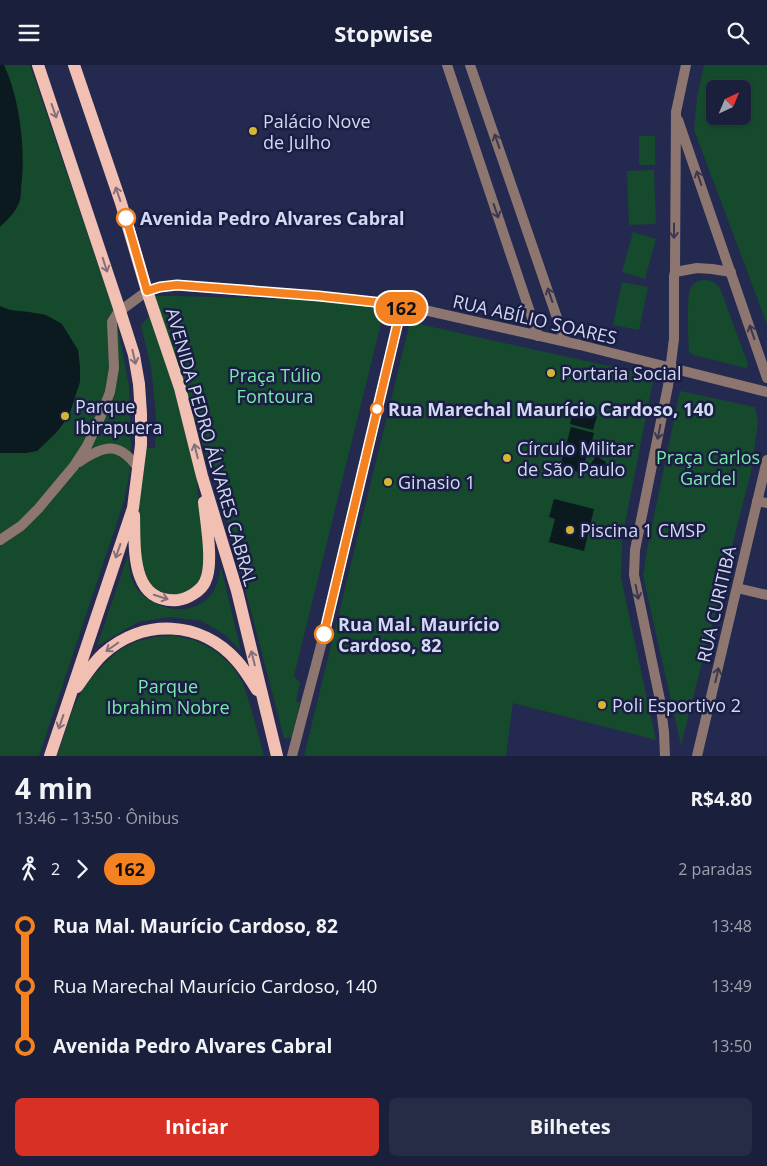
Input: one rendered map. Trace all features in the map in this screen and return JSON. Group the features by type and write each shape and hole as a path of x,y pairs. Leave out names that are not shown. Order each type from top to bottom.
{"main road":[{"path":"38,65 134,355 140,384 141,414 141,445 133,508 135,554 138,574 145,587 154,596 166,600 180,600 202,588 206,581 209,569 202,476"},
{"name":"AVENIDA PEDRO ÁLVARES CABRAL","path":"74,65 121,203 147,291 180,388 202,476 237,591 277,756"},
{"path":"50,756 133,508"},
{"path":"69,700 89,670 115,644 149,630 170,628 188,630 206,636 222,648 236,660 248,675 264,703"}],"street":[{"path":"447,65 538,336"},
{"path":"470,65 565,341"},
{"path":"665,756 660,700 634,575 634,562 668,386 674,339 676,113 686,65"},
{"path":"676,113 767,378"},
{"path":"674,272 697,269 731,272"},
{"name":"RUA ABÍLIO SOARES","path":"120,311 147,291 177,285 319,296 402,305 565,341 767,392"},
{"path":"292,756 324,634 402,305"},
{"path":"0,540 21,526 38,509 74,466 87,446 110,392 114,368 112,323 120,311"},
{"path":"74,466 95,452 113,448 131,457 138,468"},
{"name":"RUA CURITIBA","path":"697,756 737,588 762,502 767,460"},
{"path":"737,588 767,595"}],"green space":[{"name":"Parque Ibirapuera","path":"0,65 30,65 116,318 129,386 130,471 124,501 39,756 0,756"},
{"path":"704,65 767,65 767,324 694,130 697,97"},
{"path":"639,136 655,136 655,165 639,165"},
{"path":"654,170 656,224 629,225 627,171"},
{"path":"633,232 656,239 645,279 622,272"},
{"path":"706,280 714,282 720,288 748,364 746,368 693,355 689,352 689,293 696,282"},
{"path":"622,282 648,287 639,330 613,325"},
{"name":"Praça Túlio Fontoura","path":"152,296 315,300 385,307 294,676 300,683 296,702 300,702 291,738 284,738 223,504"},
{"path":"149,316 174,388 196,473 204,549 204,565 201,579 193,588 180,595 172,596 151,588 143,577 137,506 143,448 155,448 156,415 151,367 141,325"},
{"name":"Círculo Militar de São Paulo","path":"410,322 654,376 622,539 621,578 656,740 513,703 506,756 304,756"},
{"name":"Praça Carlos Gardel","path":"680,391 755,407 758,423 751,472 681,745 643,576"},
{"path":"128,555 131,577 137,589 152,602 170,608 190,608 199,605 207,599 215,589 221,567 241,651 224,634 202,621 170,617 138,622 97,646"},
{"name":"Parque Ibrahim Nobre","path":"175,636 194,640 214,650 231,665 243,683 264,756 57,756 74,706 85,685 103,665 118,651 135,642 154,637"}],"shaded area":[{"path":"0,65 4,65 10,78 18,109 23,158 20,201 13,213 0,227"},
{"path":"0,306 10,310 46,315 62,324 78,350 80,382 69,416 56,433 37,451 0,453"},
{"path":"573,409 597,416 593,430 570,424"},
{"path":"571,427 594,433 592,441 590,441 582,473 560,467"},
{"path":"596,456 606,462 602,476 588,472"},
{"name":"Piscina 1 CMSP","path":"554,499 594,509 584,551 549,542 555,519 549,517"}],"bus line":[{"name":"162","path":"126,218 147,291 177,285 319,296 402,305 324,634"}],"place":[{"name":"Palácio Nove de Julho","path":"253,131"},
{"name":"Avenida Pedro Alvares Cabral","path":"126,218"},
{"name":"Portaria Social","path":"551,373"},
{"name":"Rua Marechal Maurício Cardoso, 140","path":"377,409"},
{"name":"Parque Ibirapuera","path":"65,416"},
{"name":"Círculo Militar de São Paulo","path":"507,458"},
{"name":"Ginasio 1","path":"388,482"},
{"name":"Piscina 1 CMSP","path":"570,530"},
{"name":"Rua Mal. Maurício Cardoso, 82","path":"324,634"},
{"name":"Poli Esportivo 2","path":"602,705"}]}
